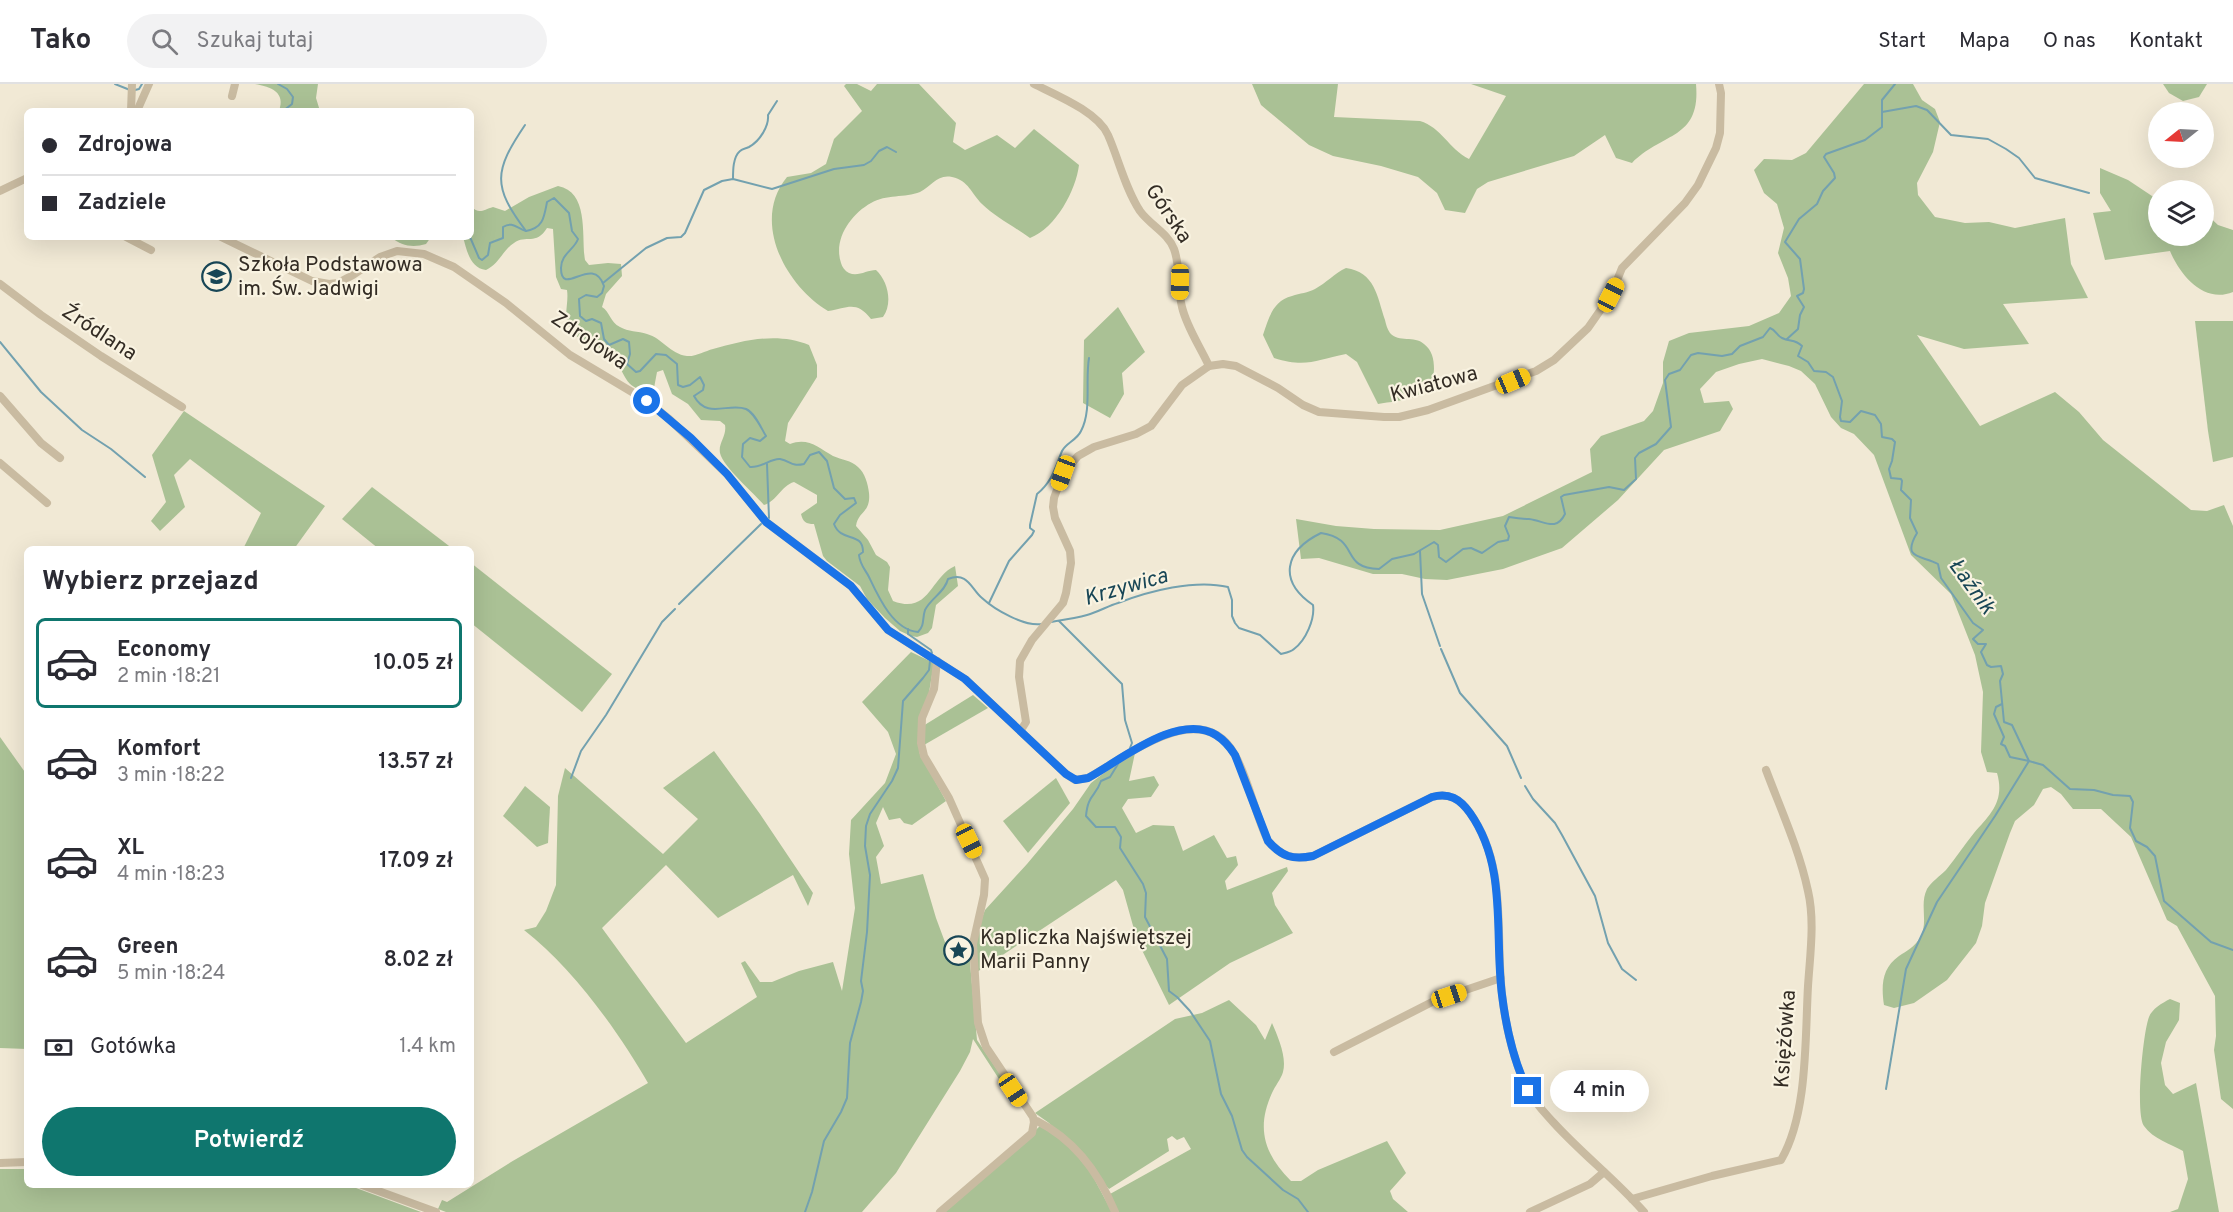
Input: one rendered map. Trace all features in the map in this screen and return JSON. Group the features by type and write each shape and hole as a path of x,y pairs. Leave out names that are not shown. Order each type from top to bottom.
{"street":[{"path":"138,108 149,84"},
{"path":"232,96 235,84"},
{"name":"Górska","path":"1034,84 1094,117 1108,134 1115,158 1135,202 1173,246 1179,270 1182,309 1209,366"},
{"name":"Kwiatowa","path":"1209,366 1222,364 1236,366 1319,412 1384,417 1399,417 1428,410 1536,371 1554,360 1588,328 1611,295 1622,268 1685,203 1698,185 1716,148 1720,133 1721,93 1719,84"},
{"path":"131,108 132,88"},
{"path":"0,191 24,179"},
{"path":"132,240 151,250"},
{"name":"Zdrojowa","path":"227,240 312,281 329,284 346,280 380,257 397,251 424,254 454,267 506,303 570,355 647,401 668,418 727,474 766,522 851,586 888,630 965,679 1023,731 1066,774 1080,780 1095,775 1153,739 1188,729 1205,730 1227,743 1235,755 1268,841 1276,850 1292,858 1313,856 1440,794 1459,800 1478,825 1491,854 1496,883 1500,978"},
{"name":"Źródlana","path":"0,284 92,350 182,407"},
{"path":"1023,731 1026,722 1019,677 1020,661 1036,635 1062,603 1071,563 1070,551 1057,524 1053,507 1063,473 1071,462 1085,451 1136,434 1151,426 1182,385 1209,366"},
{"path":"0,396 42,443 60,458"},
{"path":"0,463 47,503"},
{"path":"937,661 934,689 922,718 921,742 924,756 949,798 985,879 984,895 973,944 978,1023 986,1047 1034,1122 1032,1132 940,1212"},
{"name":"Księżówka","path":"1632,1199 1712,1176 1781,1160 1791,1144 1804,1066 1811,929 1809,893 1799,858 1766,770"},
{"path":"1334,1052 1436,1000 1500,978 1507,1023 1521,1075 1528,1091 1539,1107 1572,1143 1644,1212"},
{"path":"1034,1122 1037,1121 1052,1129 1078,1151 1104,1189 1115,1212"},
{"path":"0,1163 24,1162"},
{"path":"1530,1212 1590,1184 1604,1172"},
{"path":"370,1188 436,1212"}],"green space":[{"path":"255,84 318,84 316,98 319,108 280,108 279,95 266,87"},
{"path":"857,84 871,91 877,84 919,84 956,123 953,142 965,150 997,135 1015,148 1034,129 1079,165 1074,186 1056,217 1048,226 1030,238 982,204 966,184 952,177 942,177 914,194 889,197 871,203 851,220 842,236 839,254 842,266 849,273 876,270 884,280 888,292 886,311 883,317 871,319 856,307 828,311 812,300 787,269 778,251 773,232 772,213 777,194 787,177 811,173 826,164 834,139 862,111 844,86"},
{"path":"1252,84 1338,84 1334,117 1420,121 1434,128 1456,150 1469,159 1506,96 1471,84 1696,84 1696,102 1692,116 1686,125 1632,163 1616,158 1605,135 1574,156 1488,182 1477,189 1465,213 1445,210 1437,193 1418,177 1381,166 1333,156 1309,145 1261,105"},
{"path":"1864,84 1913,84 1922,100 1935,109 1940,122 1933,152 1917,183 1918,195 1935,217 1965,223 1989,222 2015,228 2065,218 2071,264 2088,298 2003,304 2029,344 1964,349 1917,335 1980,426 2055,392 2079,412 2103,440 2191,510 2207,511 2224,505 2233,526 2233,1109 2221,1099 2214,1050 2215,996 2177,926 2167,920 2131,837 2101,809 2073,809 2061,794 2051,787 2043,789 2034,805 2015,821 1985,903 1982,926 1976,943 1947,980 1914,1003 1894,1008 1884,1005 1883,984 1889,966 1916,943 1923,932 1924,901 1927,889 1946,870 1991,813 1998,799 1999,783 1997,773 1987,772 1981,752 1983,692 1975,655 1951,594 1911,555 1874,455 1854,434 1841,428 1831,417 1815,384 1801,371 1762,359 1716,372 1700,389 1704,403 1729,401 1733,409 1720,431 1664,450 1618,500 1562,548 1503,569 1447,580 1425,579 1402,574 1373,574 1319,558 1301,559 1296,519 1336,526 1374,529 1440,530 1503,516 1592,472 1590,449 1601,436 1644,421 1653,411 1663,383 1663,362 1669,341 1689,333 1749,326 1779,313 1791,296 1788,278 1778,253 1784,228 1777,204 1764,193 1754,170 1764,159 1792,160 1806,153"},
{"path":"2163,84 2207,84 2199,97 2183,101 2169,93"},
{"path":"2100,168 2128,180 2148,193 2148,246 2214,246 2214,221 2233,230 2233,292 2222,295 2203,291 2187,278 2170,251 2105,260 2093,213 2111,211 2100,193"},
{"path":"558,186 568,190 575,197 582,217 585,260 589,265 621,264 622,276 606,294 602,307 617,325 626,330 652,336 681,355 687,356 761,339 785,339 809,345 817,365 817,377 788,423 785,441 790,444 802,442 813,444 833,456 852,463 863,472 868,486 869,500 856,526 868,540 876,555 887,562 890,567 888,590 893,601 905,604 915,603 929,593 940,578 955,566 958,586 936,605 932,628 928,633 917,637 900,631 867,599 860,586 827,561 823,556 814,524 805,522 801,514 817,503 817,495 794,482 764,505 722,459 720,446 725,433 725,425 720,421 701,420 688,404 672,394 663,370 657,372 654,388 638,389 631,385 611,355 573,333 566,318 567,290 561,289 556,277 553,229 547,228 539,237 514,243 486,270 476,266 464,240 474,240 474,209 479,211 493,207 505,211 529,197"},
{"path":"396,240 429,240 426,244 416,246"},
{"path":"1346,268 1356,270 1369,280 1377,294 1390,333 1398,338 1420,341 1429,349 1434,362 1433,379 1422,393 1415,397 1378,404 1357,362 1346,354 1303,363 1274,358 1263,335 1276,306 1286,298 1315,289"},
{"path":"1118,307 1145,352 1122,373 1124,394 1110,418 1083,403 1084,340"},
{"path":"2195,321 2233,321 2233,457 2213,462 2208,431"},
{"path":"184,411 325,506 296,546 244,546 261,513 190,459 174,475 185,507 160,531 151,521 166,502 152,455"},
{"path":"372,487 449,546 375,546 342,519"},
{"path":"474,565 612,674 582,712 474,625"},
{"path":"911,652 934,663 919,752 946,801 912,825 904,823 900,818 889,820 883,807 876,823 884,846 876,857 881,884 923,874 952,961 969,952 977,1040 1002,1077 999,1079 973,1039 970,1052 960,1071 896,1173 862,1212 446,1212 438,1209 442,1200 447,1202 469,1188 474,1188 474,1185 511,1162 648,1083 593,1001 559,962 524,930 536,927 546,911 556,885 558,796 565,768 663,854 698,819 663,788 714,751 813,893 808,906 793,875 718,918 666,865 602,928 686,1043 757,997 741,963 745,961 760,982 772,982 799,971 833,962 842,991 855,908 849,854 851,820 885,783 896,754 888,732 862,702"},
{"path":"973,695 988,708 924,745 923,726"},
{"path":"0,737 24,771 24,1049 0,1048"},
{"path":"1135,753 1129,781 1154,776 1159,785 1151,797 1128,799 1122,808 1136,833 1153,825 1174,826 1183,851 1214,835 1227,858 1236,856 1238,865 1225,881 1227,890 1287,867 1288,871 1272,893 1275,905 1293,933 1230,963 1169,1005 1137,940 1123,890 1116,880 977,972 977,931 985,910 1073,809 1091,783 1117,763"},
{"path":"1056,778 1070,803 1028,853 1003,821"},
{"path":"525,786 550,807 548,843 537,847 503,816"},
{"path":"2170,999 2180,1003 2179,1020 2166,1042 2161,1063 2165,1085 2173,1094 2196,1083 2219,1212 2170,1212 2178,1209 2188,1179 2183,1151 2148,1131 2141,1118 2142,1055 2147,1025 2152,1011"},
{"path":"1229,1000 1256,1025 1265,1040 1272,1023 1281,1047 1284,1060 1283,1072 1267,1106 1264,1129 1269,1151 1282,1171 1291,1181 1301,1181 1318,1170 1387,1141 1406,1173 1390,1191 1393,1199 1408,1212 1118,1212 1110,1194 1191,1149 1184,1137 1177,1140 1172,1136 1167,1139 1169,1151 1109,1189 1049,1123 1035,1113 1175,1019 1202,1013"},
{"path":"1040,1126 1065,1142 1090,1171 1112,1212 945,1212"},
{"path":"0,1169 24,1169 24,1188 356,1188 421,1212 0,1212"}],"waterway":[{"name":"Krzywica","path":"115,84 130,90"},
{"name":"Krzywica","path":"135,90 139,89 142,84"},
{"name":"Krzywica","path":"278,84 287,89 293,97 292,104 287,108"},
{"name":"Krzywica","path":"1787,339 1798,329 1804,307 1797,296 1803,293 1804,289 1800,259 1785,242 1799,219 1817,204 1823,191 1835,178 1824,157 1826,154 1865,140 1882,127 1882,100 1895,84"},
{"path":"733,179 736,157 742,149 749,147 760,137 767,124 768,115 777,101"},
{"path":"1882,112 1916,106 1927,110 1951,135 1988,139 2019,158 2035,178 2089,193"},
{"path":"525,125 507,155 501,178 507,202 526,231"},
{"path":"603,283 646,248 667,238 681,237 685,233 704,190 722,181 733,179 772,189 834,169 864,165 887,147 896,152"},
{"name":"Krzywica","path":"471,240 482,260 488,255 490,243 503,238 503,227 512,225 526,231 532,230 544,217 547,202 554,198 569,213 572,231 578,239 563,259 562,276 572,279 593,274 599,277 604,286 602,293 597,297 586,295 579,299 580,316 586,321 592,319 601,323 604,339 609,345 623,339 629,342 630,354 627,364 636,372 640,371 656,354 666,355 677,364 678,385 683,387 690,385 700,377 704,385 703,390 694,396 699,403 712,409 739,407 749,411 766,436 760,441 750,438 743,444 742,457 750,467 777,459 796,465 804,464 810,455 819,452 827,461 834,488 845,499 854,498 856,503 840,515 834,524 841,533 859,541 863,552 859,555 862,564 882,602 894,619 909,630 918,632 922,627 925,610 944,588 948,579 960,577 965,579 994,608 1027,623 1042,624"},
{"name":"Krzywica","path":"1051,622 1087,615 1158,591 1187,585 1215,585 1228,587 1232,600 1232,616 1239,628 1260,635 1281,654 1290,652 1302,640 1313,617 1313,605 1294,586 1290,576 1293,557 1309,540 1321,533 1333,536 1341,541 1359,564 1379,569 1392,559 1414,554 1434,542 1438,545 1439,557 1446,562 1463,549 1471,548 1482,553 1498,542 1508,540 1509,536 1505,526 1509,517 1550,524 1558,523 1565,514 1561,497 1564,495 1609,487 1624,490 1636,479 1635,458 1639,453 1656,444 1671,427 1665,380 1669,374 1680,370 1691,355 1698,353 1722,356 1732,354 1740,346 1763,337 1770,328 1780,337 1797,342 1802,346 1798,356 1808,362 1814,371 1826,372 1833,377 1842,401 1841,421 1850,422 1861,411 1875,415 1881,424 1882,437 1895,442 1889,469 1891,478 1901,479 1901,490 1911,500 1910,518 1917,533 1911,548 1912,552 1938,564 1941,578 1973,623 1983,630 1973,639 1978,644 1986,644 1981,652 1987,665 2001,666 2003,674 2000,681 2004,722 2012,725 2029,761 2043,765 2070,789 2130,796 2133,802 2130,828 2136,841 2147,847 2155,856 2164,901 2211,942 2233,950"},
{"path":"0,342 41,392 82,430 111,449 145,477"},
{"path":"989,603 1009,561 1034,531 1030,525 1037,494 1050,480 1064,448 1081,431 1087,405 1089,358"},
{"path":"767,464 769,518"},
{"path":"679,604 761,524"},
{"path":"1420,551 1422,594 1440,646"},
{"path":"571,778 581,751 606,715 662,622 675,609"},
{"path":"1059,621 1122,684 1125,720 1132,743 1130,748"},
{"path":"908,629 908,634 932,653"},
{"path":"1441,649 1460,693 1507,746 1521,778"},
{"path":"805,1212 824,1141 847,1098 850,1043 863,991 861,981 867,932 870,875 865,846 866,826 870,814 898,768 903,701 929,670 930,661"},
{"path":"1886,1089 1906,969 1937,902 2029,761 2010,757 2005,746 2001,744 2004,737 1994,714 1996,707 2002,704"},
{"path":"1118,764 1110,777 1101,781 1088,804 1086,816 1096,827 1115,827 1121,837 1120,848 1143,884 1146,893 1145,917 1167,959 1169,991 1190,1011 1210,1041 1221,1094 1232,1116 1242,1150 1283,1190 1298,1199 1308,1212"},
{"path":"1525,786 1562,835 1595,896 1608,943 1622,969 1636,980"}],"place":[{"name":"Szkoła Podstawowa im. Św. Jadwigi","path":"217,277"},
{"name":"Kapliczka Najświętszej Marii Panny","path":"959,950"}],"route":[{"path":"647,401 691,438 727,474 766,522 851,586 888,630 958,673 1025,733 1066,774 1076,780 1095,775 1153,739 1188,729 1205,730 1227,743 1235,755 1268,841 1284,855 1300,859 1313,856 1413,805 1440,794 1459,800 1478,825 1491,854 1496,883 1500,978 1504,1009 1516,1058 1528,1091"}],"water label":[{"name":"Łaźnik","path":"1971,587"}]}
